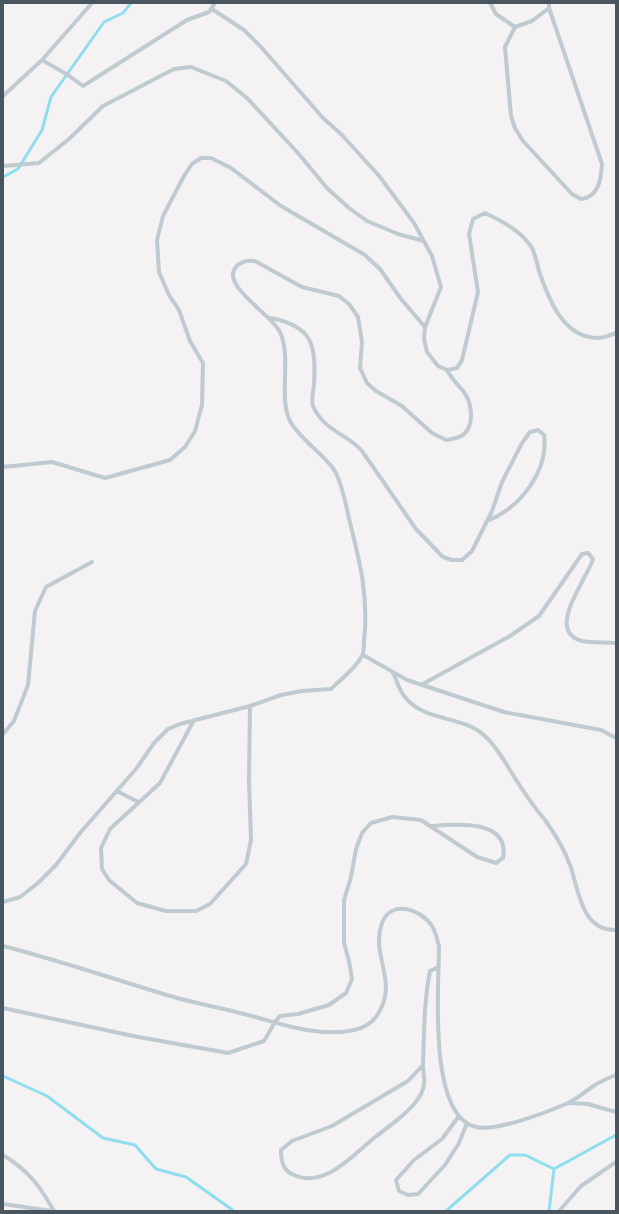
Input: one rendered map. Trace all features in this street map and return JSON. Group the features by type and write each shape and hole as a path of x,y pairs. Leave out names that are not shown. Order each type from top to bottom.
{"lane":[{"path":"3,96 42,60 92,3"},
{"path":"42,60 68,75 83,86 187,20 209,12 215,3"},
{"path":"490,3 496,14 515,27"},
{"path":"549,5 602,164 601,180 596,191 589,198 581,199 572,194 523,141 515,128 511,116 505,47 515,27 532,21 549,5"},
{"path":"212,9 244,30 261,47 317,112 376,172 414,223 432,256 440,287 425,327 424,339 427,352 438,366 448,370 457,368 462,360 478,292 469,234 473,220 485,213 505,222 531,245 553,308 571,328 584,335 598,338 616,334"},
{"path":"3,166 39,162 69,139 103,106 174,69 191,68 226,81 246,98 298,153 327,188 349,208 367,221 398,234 424,241"},
{"path":"3,467 52,462 105,478 170,460 185,447 195,431 202,405 203,363 190,341 179,310 169,295 159,272 157,240 163,216 184,176 192,164 201,158 211,158 231,168 281,206 365,255 380,269 401,299 425,327"},
{"path":"3,902 20,897 38,883 56,865 80,833 117,791 154,743 168,729 194,720 250,706 280,695 302,691 331,689 363,655 366,608 365,590 343,490 335,472 290,421 286,410 286,362 280,331 270,318 238,289 232,280 232,274 235,268 247,260 255,261 266,265 302,287 339,296 349,304 358,318 362,342 360,368 367,383 376,391 402,406 432,433 446,440 464,435 470,427 471,417 470,405 465,394 452,379 448,370"},
{"path":"270,318 289,322 301,329 311,342 315,366 313,405 321,420 330,429 354,443 362,451 416,529 442,557 452,560 462,560 472,551 487,521 502,482 522,443 530,432 538,430 544,434 545,444 538,473 524,495 510,508 487,521"},
{"path":"421,685 447,672 529,624 539,616 582,554 588,553 593,559 590,568 570,604 567,617 568,627 572,636 582,641 616,643"},
{"path":"3,734 14,721 28,685 35,611 46,587 92,562"},
{"path":"363,655 407,680 421,685 504,712 601,730 616,738"},
{"path":"394,673 404,697 417,709 469,725 485,735 499,752 528,800 552,830 563,848 570,866 578,898 588,916 596,925 608,930 616,930"},
{"path":"194,720 160,783 110,829 101,848 102,869 109,880 137,903 166,911 196,911 210,904 246,864 252,840 249,781 250,706"},
{"path":"117,791 138,802"},
{"path":"3,1008 133,1036 228,1053 264,1041 280,1016 298,1014 329,1005 346,993 352,980 344,943 344,900 351,877 356,849 362,833 371,822 392,817 421,820 477,857 496,863 502,858 504,847 500,837 488,829 462,824 431,826"},
{"path":"3,946 178,998 296,1028 324,1032 354,1030 370,1023 381,1009 387,993 387,978 379,940 380,930 387,915 398,909 411,909 425,918 432,926 439,946 438,1036 444,1084 448,1099 459,1116 467,1123 476,1127 485,1127 505,1124 527,1118 569,1103 593,1086 616,1075"},
{"path":"423,1065 408,1081 332,1126 292,1140 281,1150 281,1163 291,1174 302,1179 313,1178 345,1164 396,1120 418,1098 424,1088 423,1065 427,985 430,971 439,967"},
{"path":"569,1103 588,1104 616,1112"},
{"path":"459,1116 442,1139 414,1160 396,1180 399,1191 408,1195 418,1194 445,1165 459,1143 467,1123"},
{"path":"3,1155 15,1162 39,1185 53,1211"},
{"path":"559,1211 581,1186 616,1162"},
{"path":"3,1204 53,1211"}],"waterway":[{"path":"3,177 18,169 42,130 51,97 104,22 123,13 131,3"},
{"path":"3,1076 47,1096 103,1138 135,1145 156,1169 186,1177 234,1211"},
{"path":"554,1169 616,1135"},
{"path":"446,1211 510,1155 525,1155 554,1169"},
{"path":"549,1211 554,1169"}]}
